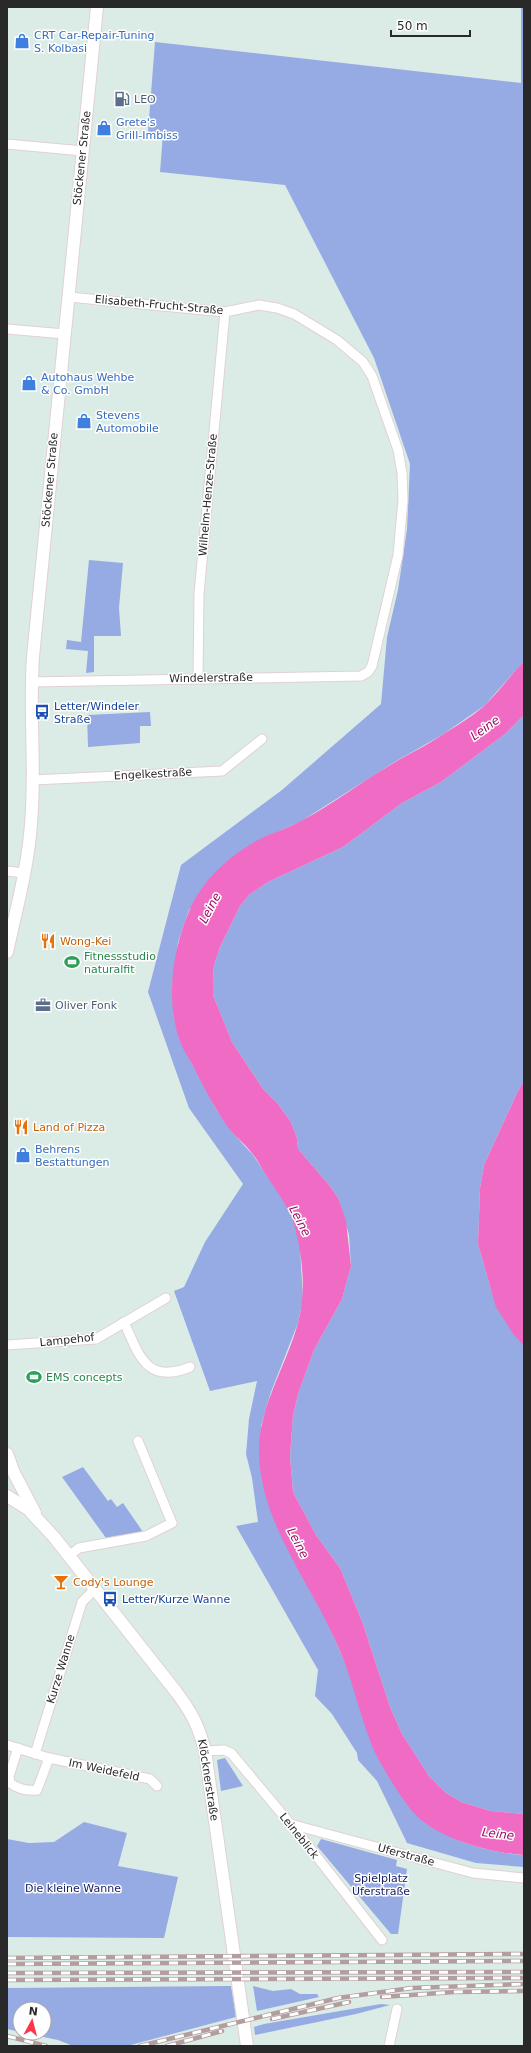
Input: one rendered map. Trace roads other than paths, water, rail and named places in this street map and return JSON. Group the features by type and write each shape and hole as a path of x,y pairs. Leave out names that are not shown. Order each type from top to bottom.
{"main road":[{"name":"Stöckener Straße","path":"7,952 24,873 31,824 33,780 32,682 97,7"},
{"path":"7,1454 14,1473 38,1519"},
{"path":"7,1496 28,1509 38,1519"},
{"name":"Klöcknerstraße","path":"38,1519 70,1555 193,1715 199,1728 205,1751 247,2046"}],"street":[{"path":"7,144 83,150"},
{"name":"Elisabeth-Frucht-Straße","path":"69,297 225,312 259,305 276,308 294,314 351,350 363,362 372,376 398,450 402,473 403,500 398,555 376,652"},
{"name":"Wilhelm-Henze-Straße","path":"198,678 198,594 225,312"},
{"path":"7,329 65,334"},
{"name":"Windelerstraße","path":"32,682 361,676 368,672 372,666 376,652"},
{"name":"Engelkestraße","path":"33,780 222,771 262,739"},
{"path":"7,871 24,873"},
{"name":"Lampehof","path":"7,1345 96,1339 166,1298"},
{"path":"124,1322 141,1359 148,1365 167,1373 173,1373 190,1367"},
{"path":"70,1555 79,1548 146,1536 172,1523 138,1441"},
{"name":"Kurze Wanne","path":"35,1754 82,1602 95,1589"},
{"name":"Im Weidefeld","path":"7,1745 49,1758 150,1779 157,1786"},
{"path":"18,1748 9,1776 10,1783 29,1791 37,1790 49,1758"},
{"name":"Leineblick","path":"205,1751 224,1750 231,1753 290,1824 382,1940"},
{"name":"Uferstraße","path":"290,1824 473,1873 524,1878"},
{"path":"389,2046 397,2009"}],"water":[{"name":"Leine","path":"524,661 524,715 505,734 441,782 402,803 343,847 268,882 249,895 240,906 220,947 214,965 213,995 232,1042 263,1089 277,1103 291,1122 297,1138 298,1149 330,1186 338,1198 346,1221 351,1266 342,1299 314,1350 298,1394 293,1416 290,1456 293,1492 316,1535 340,1568 362,1621 390,1707 402,1734 429,1776 446,1793 461,1802 491,1811 524,1814 524,1855 510,1854 479,1847 448,1836 422,1821 412,1811 375,1753 340,1651 317,1603 290,1556 279,1531 269,1506 262,1481 259,1454 260,1437 268,1403 298,1323 302,1300 303,1277 298,1243 294,1224 285,1204 253,1155 230,1130 182,1047 174,1020 172,988 173,972 179,940 190,909 203,886 222,866 254,842 297,823 313,814 464,721 488,702"},
{"path":"524,1081 524,1346 514,1335 496,1307 478,1244 480,1188 484,1165"}],"railway":[{"path":"7,1958 524,1954"},
{"path":"7,1964 524,1961"},
{"path":"7,1973 524,1972"},
{"path":"7,1980 524,1978"},
{"path":"140,2046 338,1998 412,1988 524,1984"},
{"path":"382,1997 454,1992 524,1991"},
{"path":"272,2019 349,2002"},
{"path":"167,2046 222,2031"},
{"path":"7,2036 46,2046"}],"place":[{"name":"CRT Car-Repair-Tuning S. Kolbasi","path":"22,41"},
{"name":"LEO","path":"122,99"},
{"name":"Grete's Grill-Imbiss","path":"104,128"},
{"name":"Autohaus Wehbe & Co. GmbH","path":"29,383"},
{"name":"Stevens Automobile","path":"84,421"},
{"name":"Letter/Windeler Straße","path":"42,712"},
{"name":"Wong-Kei","path":"48,941"},
{"name":"Fitnessstudio naturalfit","path":"72,962"},
{"name":"Oliver Fonk","path":"43,1005"},
{"name":"Land of Pizza","path":"21,1127"},
{"name":"Behrens Bestattungen","path":"23,1155"},
{"name":"EMS concepts","path":"34,1377"},
{"name":"Cody's Lounge","path":"61,1582"},
{"name":"Letter/Kurze Wanne","path":"110,1599"}],"park label":[{"name":"Spielplatz Uferstraße","path":"381,1884"},
{"name":"Die kleine Wanne","path":"73,1888"}]}
